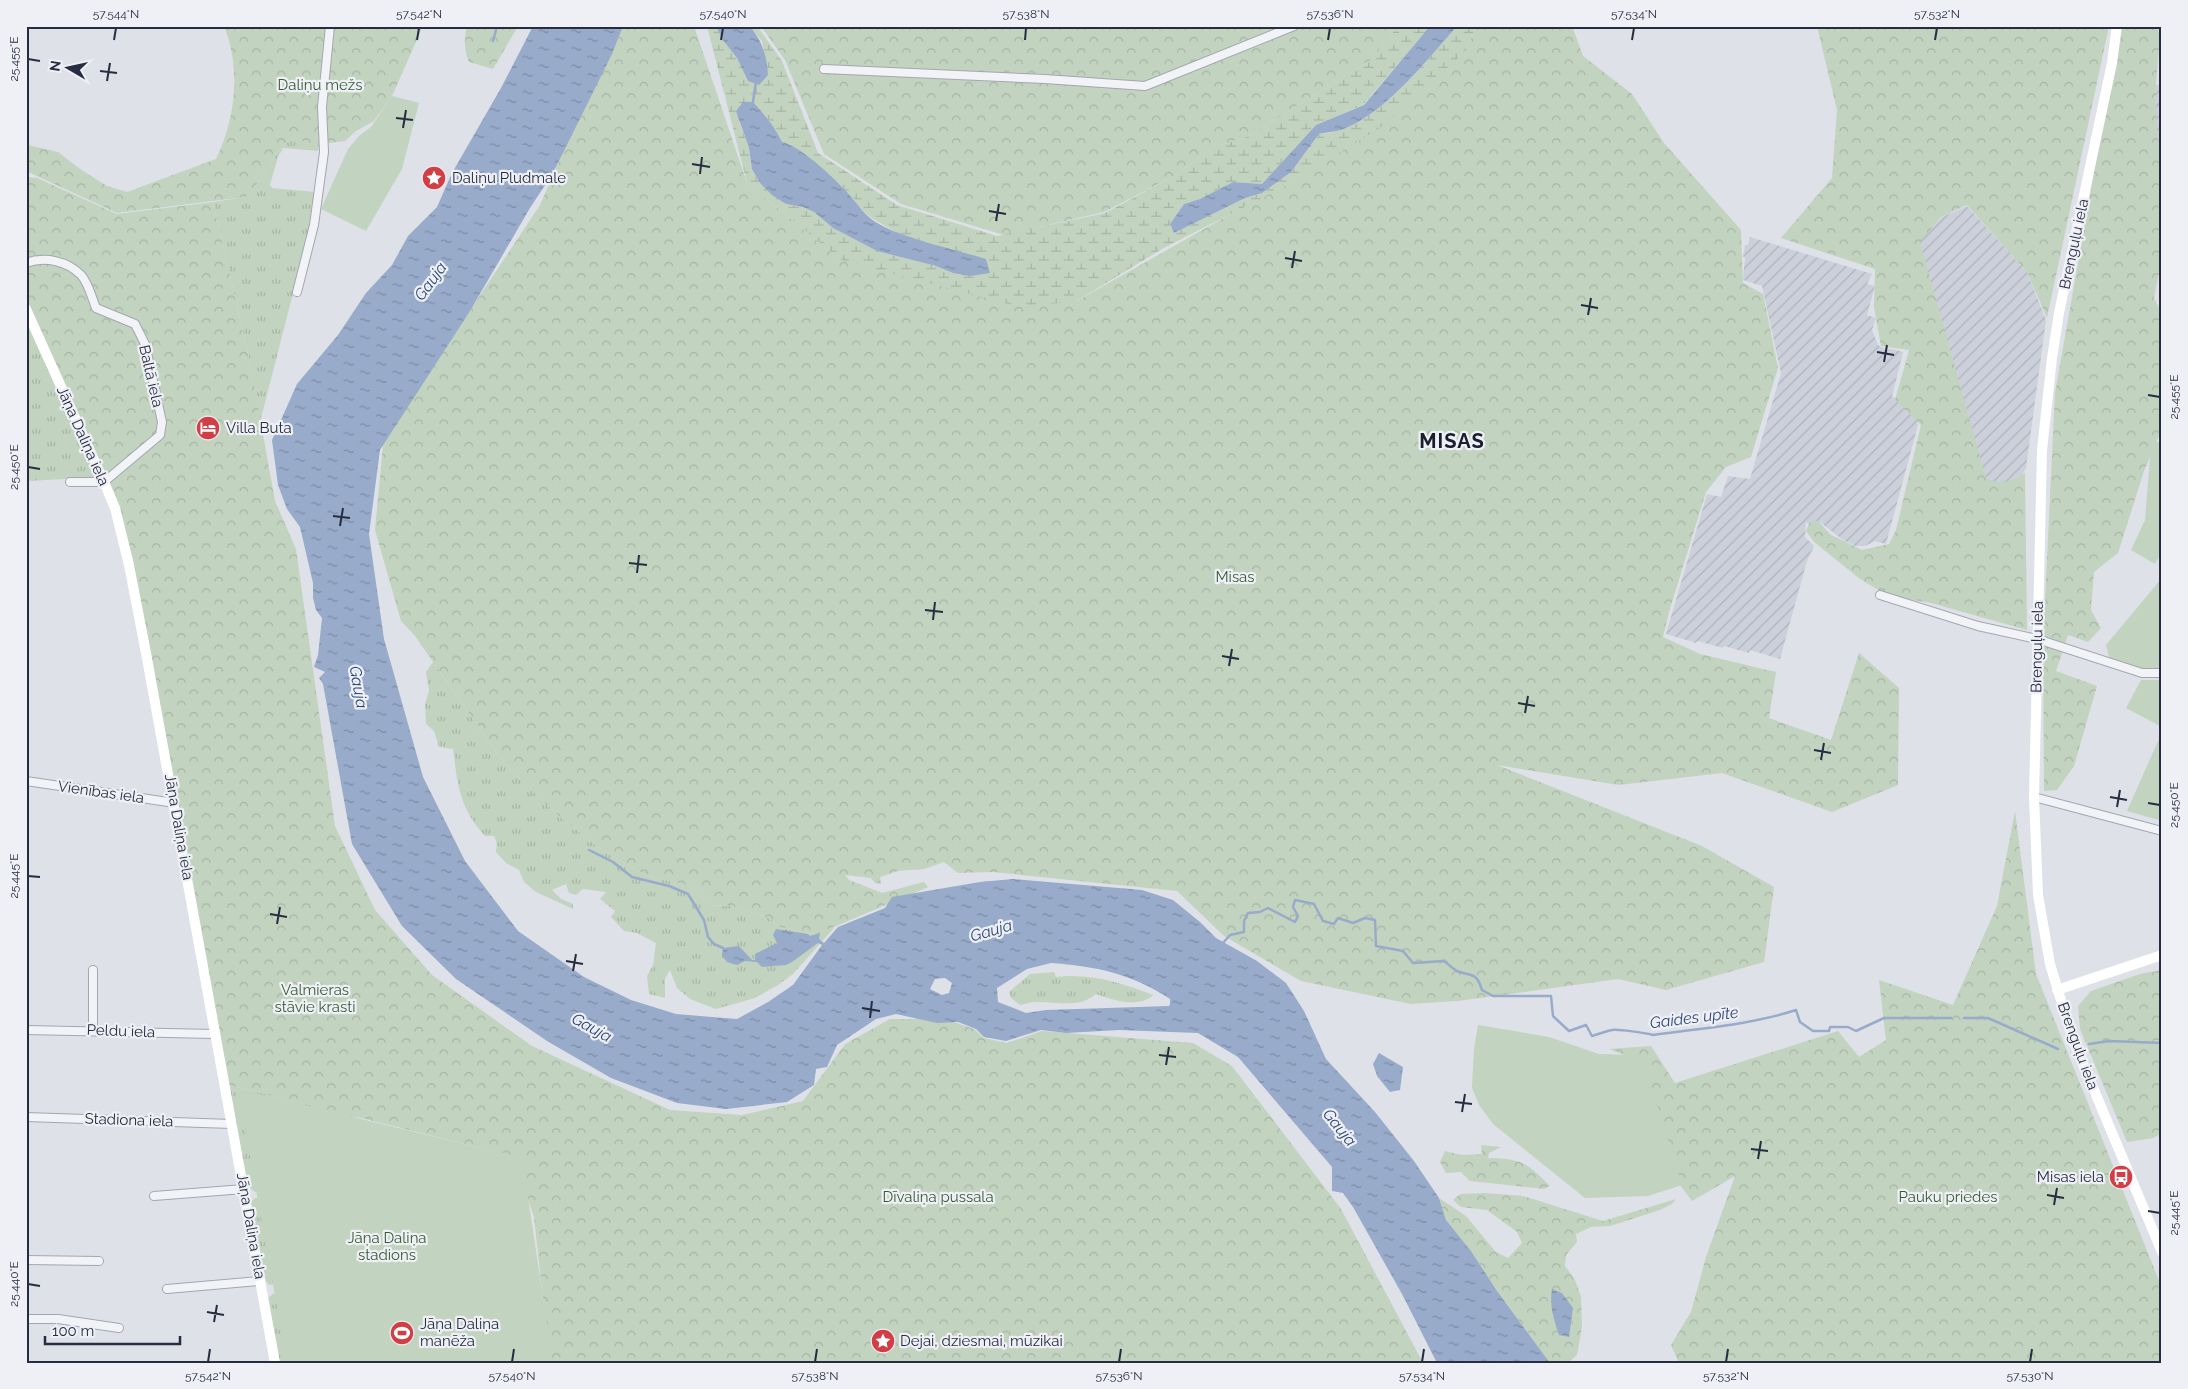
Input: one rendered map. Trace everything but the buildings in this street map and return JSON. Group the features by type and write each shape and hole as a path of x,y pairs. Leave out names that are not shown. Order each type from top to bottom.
{"street":[{"path":"297,292 314,225 324,152 322,107 330,26"},
{"path":"824,69 1045,79 1145,86 1294,26"},
{"name":"Brenguļu iela","path":"2117,26 2112,63 2052,358 2042,450 2034,797 2038,895 2047,950 2057,990 2073,1040 2162,1252"},
{"name":"Baltā iela","path":"26,263 36,260 60,261 82,276 96,308 135,324 145,344 162,422 160,435 104,482"},
{"name":"Jāņa Daliņa iela","path":"26,309 115,508 129,565 175,803 275,1363"},
{"path":"70,482 104,482"},
{"path":"1880,595 1978,626 2037,639 2142,673 2162,673"},
{"name":"Vienības iela","path":"26,781 175,803"},
{"path":"2034,797 2162,831"},
{"path":"2057,990 2162,955"},
{"path":"92,1030 94,970"},
{"name":"Peldu iela","path":"26,1030 216,1034"},
{"name":"Stadiona iela","path":"26,1117 232,1124"},
{"path":"154,1196 244,1189"},
{"path":"26,1260 99,1261"},
{"path":"167,1289 260,1281"},
{"path":"26,1320 58,1319 119,1328"}],"shaded area":[{"path":"2162,83 2162,211 2154,86"},
{"path":"1967,206 2027,272 2046,320 2026,468 2022,475 2008,483 1995,483 1985,478 1919,241 1942,217"},
{"path":"1750,237 1872,274 1867,284 1875,286 1867,315 1876,318 1872,330 1878,345 1886,350 1892,349 1903,352 1892,397 1911,403 1918,425 1886,544 1875,541 1865,546 1855,546 1843,540 1820,522 1806,523 1805,537 1814,546 1807,561 1780,659 1750,650 1749,653 1724,646 1723,648 1697,641 1696,643 1666,634 1707,494 1721,497 1728,476 1750,479 1781,373 1762,286 1743,280 1745,257 1743,257 1745,245 1748,245"}],"green space":[{"name":"Daliņu mežs","path":"224,26 423,26 392,96 374,121 356,131 345,141 312,145 295,138 283,145 250,194 245,197 117,213 26,171 28,145 58,152 107,186 127,192 216,159 228,127 234,93 233,59"},
{"path":"467,26 518,26 493,69 469,62 465,44"},
{"name":"Misas","path":"618,26 694,26 747,183 841,260 1075,302 1264,195 1293,182 1466,51 1476,26 1572,26 1583,56 1632,94 1664,143 1741,230 1743,283 1763,294 1778,368 1751,457 1726,467 1706,492 1663,637 1700,654 1776,672 1769,718 1831,740 1859,653 1899,688 1898,785 1832,812 1722,773 1619,785 1497,765 1702,846 1774,887 1764,962 1666,990 1618,979 1458,1001 1411,1004 1301,981 1224,936 1177,891 993,872 958,873 944,862 924,869 898,871 880,877 881,884 875,883 871,878 845,875 849,880 882,893 924,882 928,887 813,934 780,927 769,918 732,906 710,905 689,886 646,875 603,851 560,817 503,762 415,636 401,621 375,530 383,445 540,205"},
{"path":"709,26 716,26 722,39 737,58 748,81 764,79 768,75 762,41 750,26 757,26 782,61 818,153 897,205 997,236 1105,213 1174,176 1214,147 1247,137 1371,60 1398,26 1430,26 1363,105 1316,125 1262,184 1233,182 1200,199 1184,204 1170,224 1174,233 1245,198 1262,193 1291,172 1319,134 1346,128 1377,110 1406,83 1457,26 1476,26 1466,51 1381,127 1293,182 1162,249 1075,302 1016,306 841,260 747,183 708,30","holes":["763,113 782,142 854,199 867,215 896,232 953,273 936,266 877,251 833,228 814,212 803,207 786,204 760,183 752,169 749,148 739,121"]},
{"path":"761,26 1398,26 1371,60 1247,137 1214,147 1174,176 1104,212 1004,235 901,204 824,154 785,60"},
{"path":"1817,26 2109,26 2047,318 2027,272 1967,205 1941,217 1920,242 1986,478 1996,482 2006,482 2025,473 2027,630 1931,603 1889,596 1860,579 1814,542 1806,531 1810,521 1818,521 1831,535 1862,550 1889,544 1896,530 1921,425 1895,400 1909,350 1881,346 1874,308 1875,269 1781,238 1832,178 1837,110"},
{"path":"2120,26 2157,26 2160,36 2155,96 2162,200 2162,258 2154,298 2162,314 2162,429 2144,471 2118,553 2094,572 2091,610 2101,628 2088,642 2068,635 2056,671 2097,686 2074,766 2057,790 2044,791 2043,643 2055,393"},
{"path":"392,96 419,103 402,169 366,231 321,209 348,149 359,136 371,127"},
{"path":"295,138 312,145 319,144 318,151 283,148 278,157 270,185 272,188 315,192 310,227 260,422 249,358 213,202 245,197 250,194 283,145"},
{"path":"26,177 37,178 117,214 213,202 249,358 275,501 296,549 335,826 375,910 432,975 532,1046 670,1110 742,1115 803,1101 845,1044 890,1019 945,1019 974,1029 984,1038 1007,1043 1042,1031 1193,1043 1232,1066 1341,1209 1423,1363 550,1363 534,1217 513,1156 225,1084 115,508 26,309"},
{"path":"26,309 103,477 26,481"},
{"path":"2157,442 2162,442 2162,552 2155,564 2131,550 2145,520 2151,446"},
{"path":"2162,578 2162,668 2159,672 2146,671 2109,657 2106,645"},
{"path":"433,662 503,762 560,817 603,851 646,875 689,886 710,905 732,906 769,918 780,927 813,934 834,927 833,929 793,974 755,998 716,1009 690,999 677,988 670,970 665,979 665,998 649,994 647,976 653,965 656,943 637,933 624,931 611,917 615,911 600,899 606,892 583,889 576,895 569,893 566,884 552,890 561,899 573,904 573,909 536,892 524,882 519,870 506,863 496,852 497,843 494,836 485,836 476,825 461,796 453,749 439,747 434,731 426,724 425,704 429,691 426,672"},
{"path":"2141,680 2162,680 2162,727 2126,708"},
{"path":"2162,732 2162,821 2127,811"},
{"name":"Pauku priedes","path":"2015,811 2036,974 2162,1288 2162,1363 1679,1363 1671,1345 1691,1312 1706,1257 1735,1176 1692,1201 1630,1119 1638,1060 1609,1049 1651,1046 1675,1083 1838,1031 1859,1057 1886,1040 1879,980 1953,1005 1997,906"},
{"path":"2162,970 2162,1133 2153,1138 2127,1142 2080,1029 2078,1006 2091,991 2140,974"},
{"path":"1054,972 1056,977 1081,976 1106,980 1153,995 1140,1002 1118,1001 1096,994 1089,999 1075,1003 1035,1002 1020,1005 1011,998 1009,992 1030,974"},
{"path":"1478,1025 1549,1037 1599,1054 1642,1055 1682,1185 1648,1196 1585,1198 1493,1124 1479,1105 1472,1088 1474,1049"},
{"path":"229,1085 359,1117 335,1120 272,1193 255,1192 247,1185"},
{"name":"Jāņa Daliņa stadions","path":"238,1089 522,1158 553,1363 287,1363"},
{"path":"1481,1145 1501,1147 1489,1153 1488,1158 1509,1159 1523,1163 1550,1186 1544,1189 1470,1181 1461,1172 1446,1173 1440,1162 1445,1151 1461,1155 1482,1154"},
{"path":"1484,1193 1523,1196 1603,1221 1676,1199 1672,1204 1660,1210 1610,1226 1591,1227 1576,1234 1577,1242 1566,1255 1565,1266 1575,1280 1581,1297 1582,1327 1577,1355 1568,1363 1550,1363 1497,1291 1471,1251 1446,1220 1439,1198 1466,1216 1496,1252 1508,1258 1522,1243 1517,1232 1487,1210 1461,1207 1453,1200 1460,1194"},
{"path":"255,1198 263,1198 280,1283 269,1285 266,1281 250,1203"},
{"path":"281,1292 291,1363 279,1363 268,1298 273,1294"}],"water":[{"name":"Gauja","path":"533,26 623,26 612,54 553,173 530,208 470,311 380,450 369,534 384,639 423,777 465,861 518,931 584,977 631,1000 676,1014 737,1019 768,1002 793,985 822,945 818,943 786,965 762,967 757,962 745,961 737,965 727,962 722,955 723,948 739,946 752,960 755,960 755,954 777,943 773,935 776,929 808,934 810,936 820,933 819,939 824,943 838,927 885,908 892,897 980,882 1013,879 1142,890 1173,900 1216,938 1257,961 1286,983 1304,1011 1326,1059 1375,1112 1414,1161 1439,1198 1446,1220 1471,1251 1497,1291 1550,1363 1437,1363 1402,1294 1353,1207 1343,1193 1332,1191 1332,1167 1238,1057 1198,1033 1119,1030 1066,1033 1041,1030 1006,1041 984,1037 976,1029 958,1022 937,1023 896,1014 876,1019 837,1045 827,1067 816,1069 814,1085 787,1102 726,1109 677,1103 611,1078 547,1041 456,979 402,926 352,844 323,684 319,678 325,672 314,667 318,655 322,618 316,610 313,598 313,583 300,527 287,509 278,485 272,440 297,384 338,335 366,293 392,265 408,236 437,207 452,173 501,88","holes":["1051,963 1083,966 1128,977 1156,990 1170,999 1170,1004 1169,1006 1046,1010 1026,1013 998,1002 997,988 1027,969","945,978 952,983 949,993 942,995 930,989 935,979"]},
{"path":"716,26 750,26 761,43 767,68 768,75 759,85 748,81 737,58 722,39"},
{"path":"1430,26 1457,26 1406,83 1377,110 1346,128 1319,134 1291,172 1262,193 1245,198 1174,233 1170,224 1184,204 1200,199 1233,182 1262,184 1316,125 1364,105"},
{"path":"743,102 753,102 773,126 782,142 799,150 820,166 874,221 912,238 986,259 990,273 970,276 953,273 936,266 877,251 833,228 814,212 803,207 786,204 772,195 760,183 752,169 749,148 736,111"},
{"path":"1379,1053 1403,1067 1400,1090 1390,1092 1377,1076 1373,1064"},
{"path":"1552,1289 1562,1293 1573,1308 1569,1337 1559,1335 1552,1307"}],"waterway":[{"path":"493,41 497,26"},
{"path":"753,102 756,81"},
{"path":"589,850 613,862 632,877 669,886 688,894 704,920 708,937 714,944 723,948"},
{"name":"Gaides upīte","path":"1222,944 1230,935 1244,932 1244,921 1248,913 1260,912 1268,908 1295,922 1298,916 1293,907 1295,900 1314,904 1323,921 1334,924 1338,918 1353,923 1365,918 1375,920 1376,946 1403,951 1413,963 1444,961 1457,971 1475,977 1482,990 1493,996 1551,996 1553,1016 1569,1031 1586,1025 1592,1036 1615,1030 1653,1035 1743,1023 1796,1010 1800,1022 1813,1031 1829,1031 1830,1027 1848,1027 1856,1031 1884,1018 1951,1018"},
{"name":"Gaides upīte","path":"1964,1018 1988,1018 2058,1049"},
{"name":"Gaides upīte","path":"2089,1044 2109,1041 2162,1043"}],"place":[{"name":"Daliņu Pludmale","path":"434,178"},
{"name":"Villa Buta","path":"208,428"},
{"name":"Misas iela","path":"2121,1177"},
{"name":"Jāņa Daliņa manēža","path":"402,1333"},
{"name":"Dejai, dziesmai, mūzikai","path":"883,1341"}],"district":[{"name":"MISAS","path":"1452,441"}],"park label":[{"name":"Valmieras stāvie krasti","path":"315,998"},
{"name":"Dīvaliņa pussala","path":"938,1197"}]}
